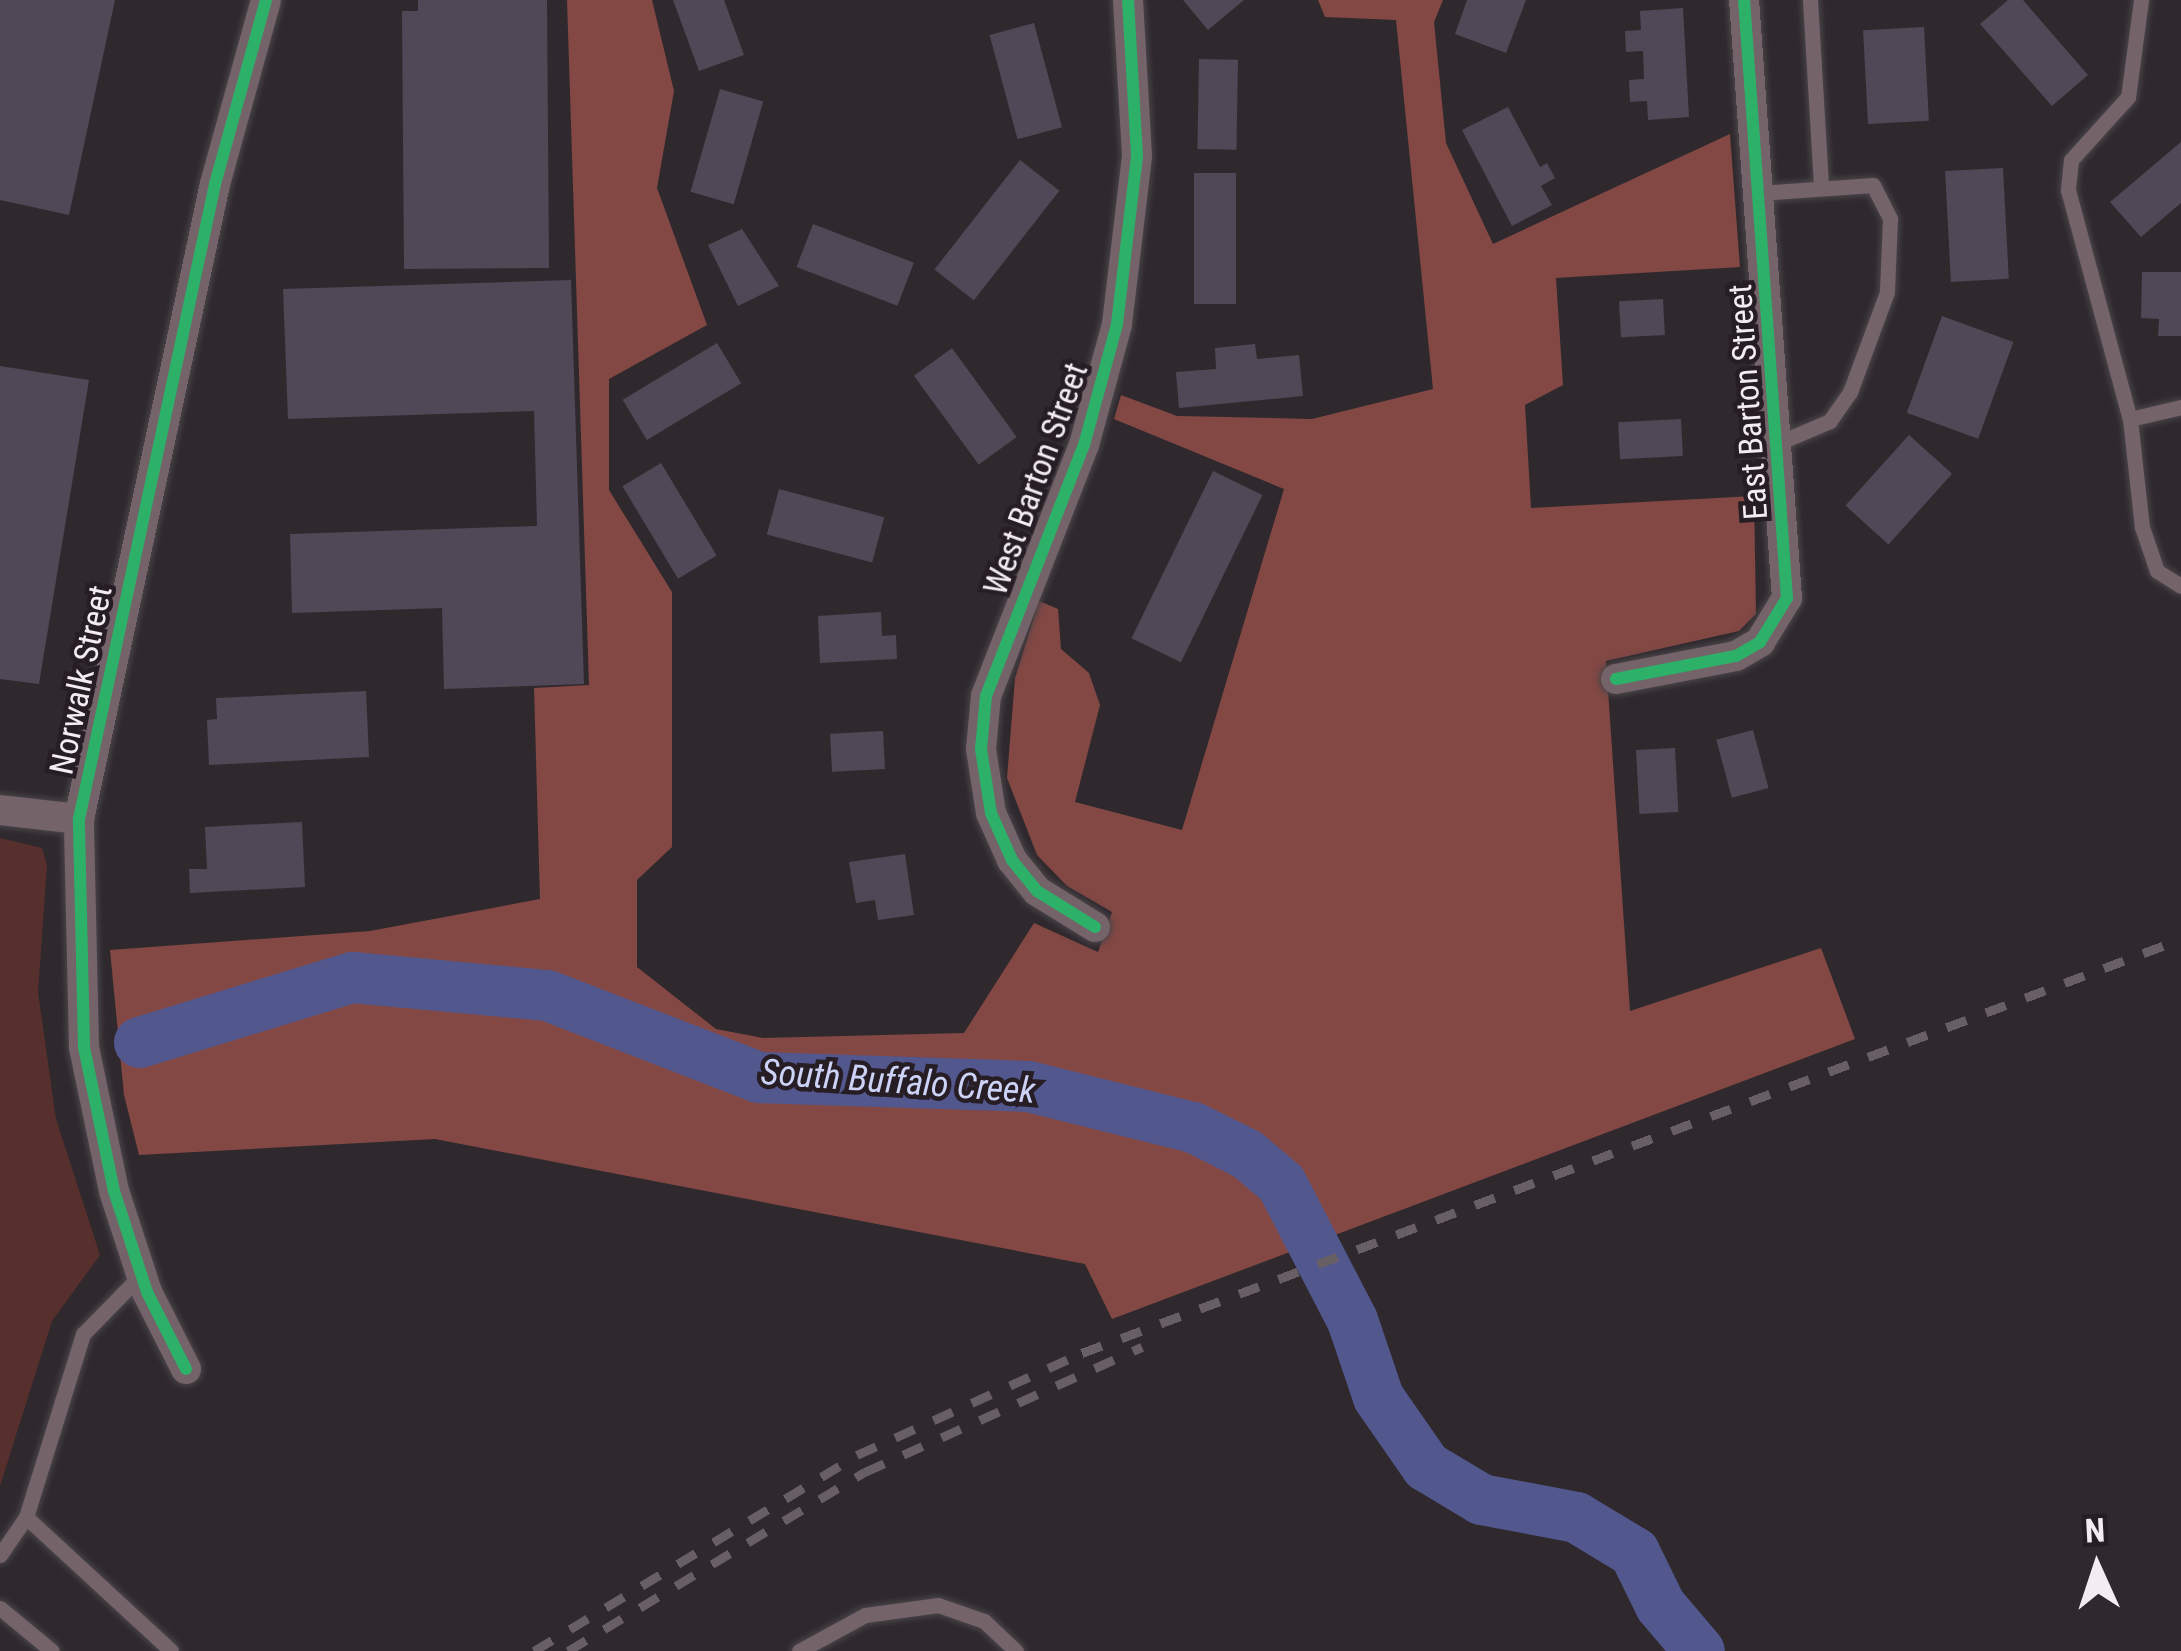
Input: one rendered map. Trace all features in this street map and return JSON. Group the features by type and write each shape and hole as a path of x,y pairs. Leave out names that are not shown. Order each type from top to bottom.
{"street":[{"name":"Norwalk Street","path":"186,1369 142,1274 84,1047 79,819 211,202 266,0"},
{"name":"West Barton Street","path":"1095,928 1037,892 1012,860 991,813 981,749 986,695 1084,445 1120,307 1137,156 1128,0"},
{"name":"East Barton Street","path":"1616,679 1736,656 1777,621 1788,568 1744,0"},
{"path":"0,810 79,819"}],"lane":[{"path":"1810,0 1822,186"},
{"path":"2141,0 2128,97 2071,160 2068,190 2130,418 2142,527 2157,571 2181,586"},
{"path":"1759,193 1856,182 1883,196 1892,251 1887,292 1850,392 1830,421 1778,442"},
{"path":"2130,418 2181,407"},
{"path":"0,1555 26,1517 82,1334 142,1274"},
{"path":"26,1517 171,1651"},
{"path":"799,1651 865,1615 909,1606 973,1616 1016,1651"},
{"path":"0,1609 52,1651"}],"shaded area":[{"path":"567,0 652,0 674,91 657,188 707,325 609,379 609,490 672,592 672,847 637,880 637,967 716,1029 763,1038 964,1033 1034,923 1098,952 1112,912 1067,886 1037,855 1007,778 1015,678 1039,601 1058,609 1061,649 1089,673 1100,705 1075,802 1182,830 1284,489 1114,419 1121,395 1177,416 1312,419 1433,389 1396,20 1325,17 1318,0 1443,0 1434,22 1446,143 1493,244 1730,134 1740,267 1556,278 1563,385 1525,405 1531,508 1754,496 1756,614 1739,631 1606,661 1630,1011 1821,948 1855,1039 1112,1319 1085,1264 435,1139 139,1155 124,1095 110,950 370,931 540,899 534,688 589,685"},
{"path":"0,838 42,848 47,865 38,992 56,1119 100,1255 52,1321 0,1486"}],"building":[{"path":"0,0 115,0 69,215 0,200"},
{"path":"418,0 547,0 549,268 404,269 402,11 418,11"},
{"path":"673,0 724,0 744,55 699,71"},
{"path":"1183,0 1244,0 1208,30"},
{"path":"1467,0 1526,0 1506,53 1455,34"},
{"path":"2008,0 2023,0 2088,75 2052,106 1980,24"},
{"path":"1683,8 1689,117 1648,120 1647,101 1630,102 1629,80 1644,79 1643,51 1626,52 1625,31 1641,30 1640,11"},
{"path":"1034,23 1062,127 1018,139 990,35"},
{"path":"1924,27 1929,121 1868,124 1863,30"},
{"path":"1199,59 1238,60 1236,150 1197,149"},
{"path":"720,89 763,101 734,204 691,192"},
{"path":"1508,107 1540,167 1547,163 1555,178 1541,186 1552,205 1512,226 1462,130"},
{"path":"2181,142 2181,203 2141,237 2110,202"},
{"path":"1020,160 1059,191 974,300 934,270"},
{"path":"2003,168 2009,279 1951,282 1945,171"},
{"path":"1194,173 1236,173 1236,304 1194,304"},
{"path":"813,224 914,263 897,306 797,267"},
{"path":"742,229 779,286 738,306 708,245"},
{"path":"2142,272 2181,272 2181,336 2158,336 2159,319 2141,318"},
{"path":"571,280 584,684 444,689 442,608 292,613 290,534 537,526 534,411 288,419 283,289"},
{"path":"1663,299 1665,335 1621,337 1619,301"},
{"path":"1942,316 2013,342 1978,439 1907,413"},
{"path":"717,343 741,383 647,440 623,400"},
{"path":"1255,344 1257,359 1299,355 1303,396 1179,408 1176,372 1216,369 1215,348"},
{"path":"952,348 1017,437 979,465 914,376"},
{"path":"0,366 89,380 39,684 0,679"},
{"path":"1681,419 1683,456 1620,459 1618,422"},
{"path":"1909,435 1952,474 1889,544 1845,506"},
{"path":"661,463 717,556 678,579 622,486"},
{"path":"1213,471 1262,495 1181,662 1131,638"},
{"path":"779,489 884,517 872,563 767,534"},
{"path":"881,612 882,636 896,635 897,659 820,663 818,616"},
{"path":"366,691 369,757 209,765 207,720 217,719 216,698"},
{"path":"1753,730 1769,788 1732,798 1716,740"},
{"path":"883,731 885,769 832,772 830,734"},
{"path":"1675,748 1678,812 1639,814 1636,750"},
{"path":"302,822 305,887 190,893 189,869 207,869 205,827"},
{"path":"905,854 914,915 878,920 875,900 856,903 849,862"}],"waterway":[{"name":"South Buffalo Creek","path":"139,1042 352,977 547,995 758,1077 1028,1086 1193,1127 1247,1154 1281,1183 1352,1320 1378,1397 1426,1466 1481,1499 1576,1517 1634,1552 1660,1605 1699,1651"}],"railway":[{"path":"534,1651 857,1455 1082,1353 2181,939"},
{"path":"568,1651 865,1472 1142,1347"}],"cycle path":[{"path":"186,1369 147,1292 114,1191 84,1047 79,819 215,184 266,0"},
{"path":"1095,927 1037,891 1012,860 991,813 981,749 986,696 1084,445 1117,324 1137,156 1128,0"},
{"path":"1616,679 1736,656 1760,642 1787,598 1744,0"}]}
